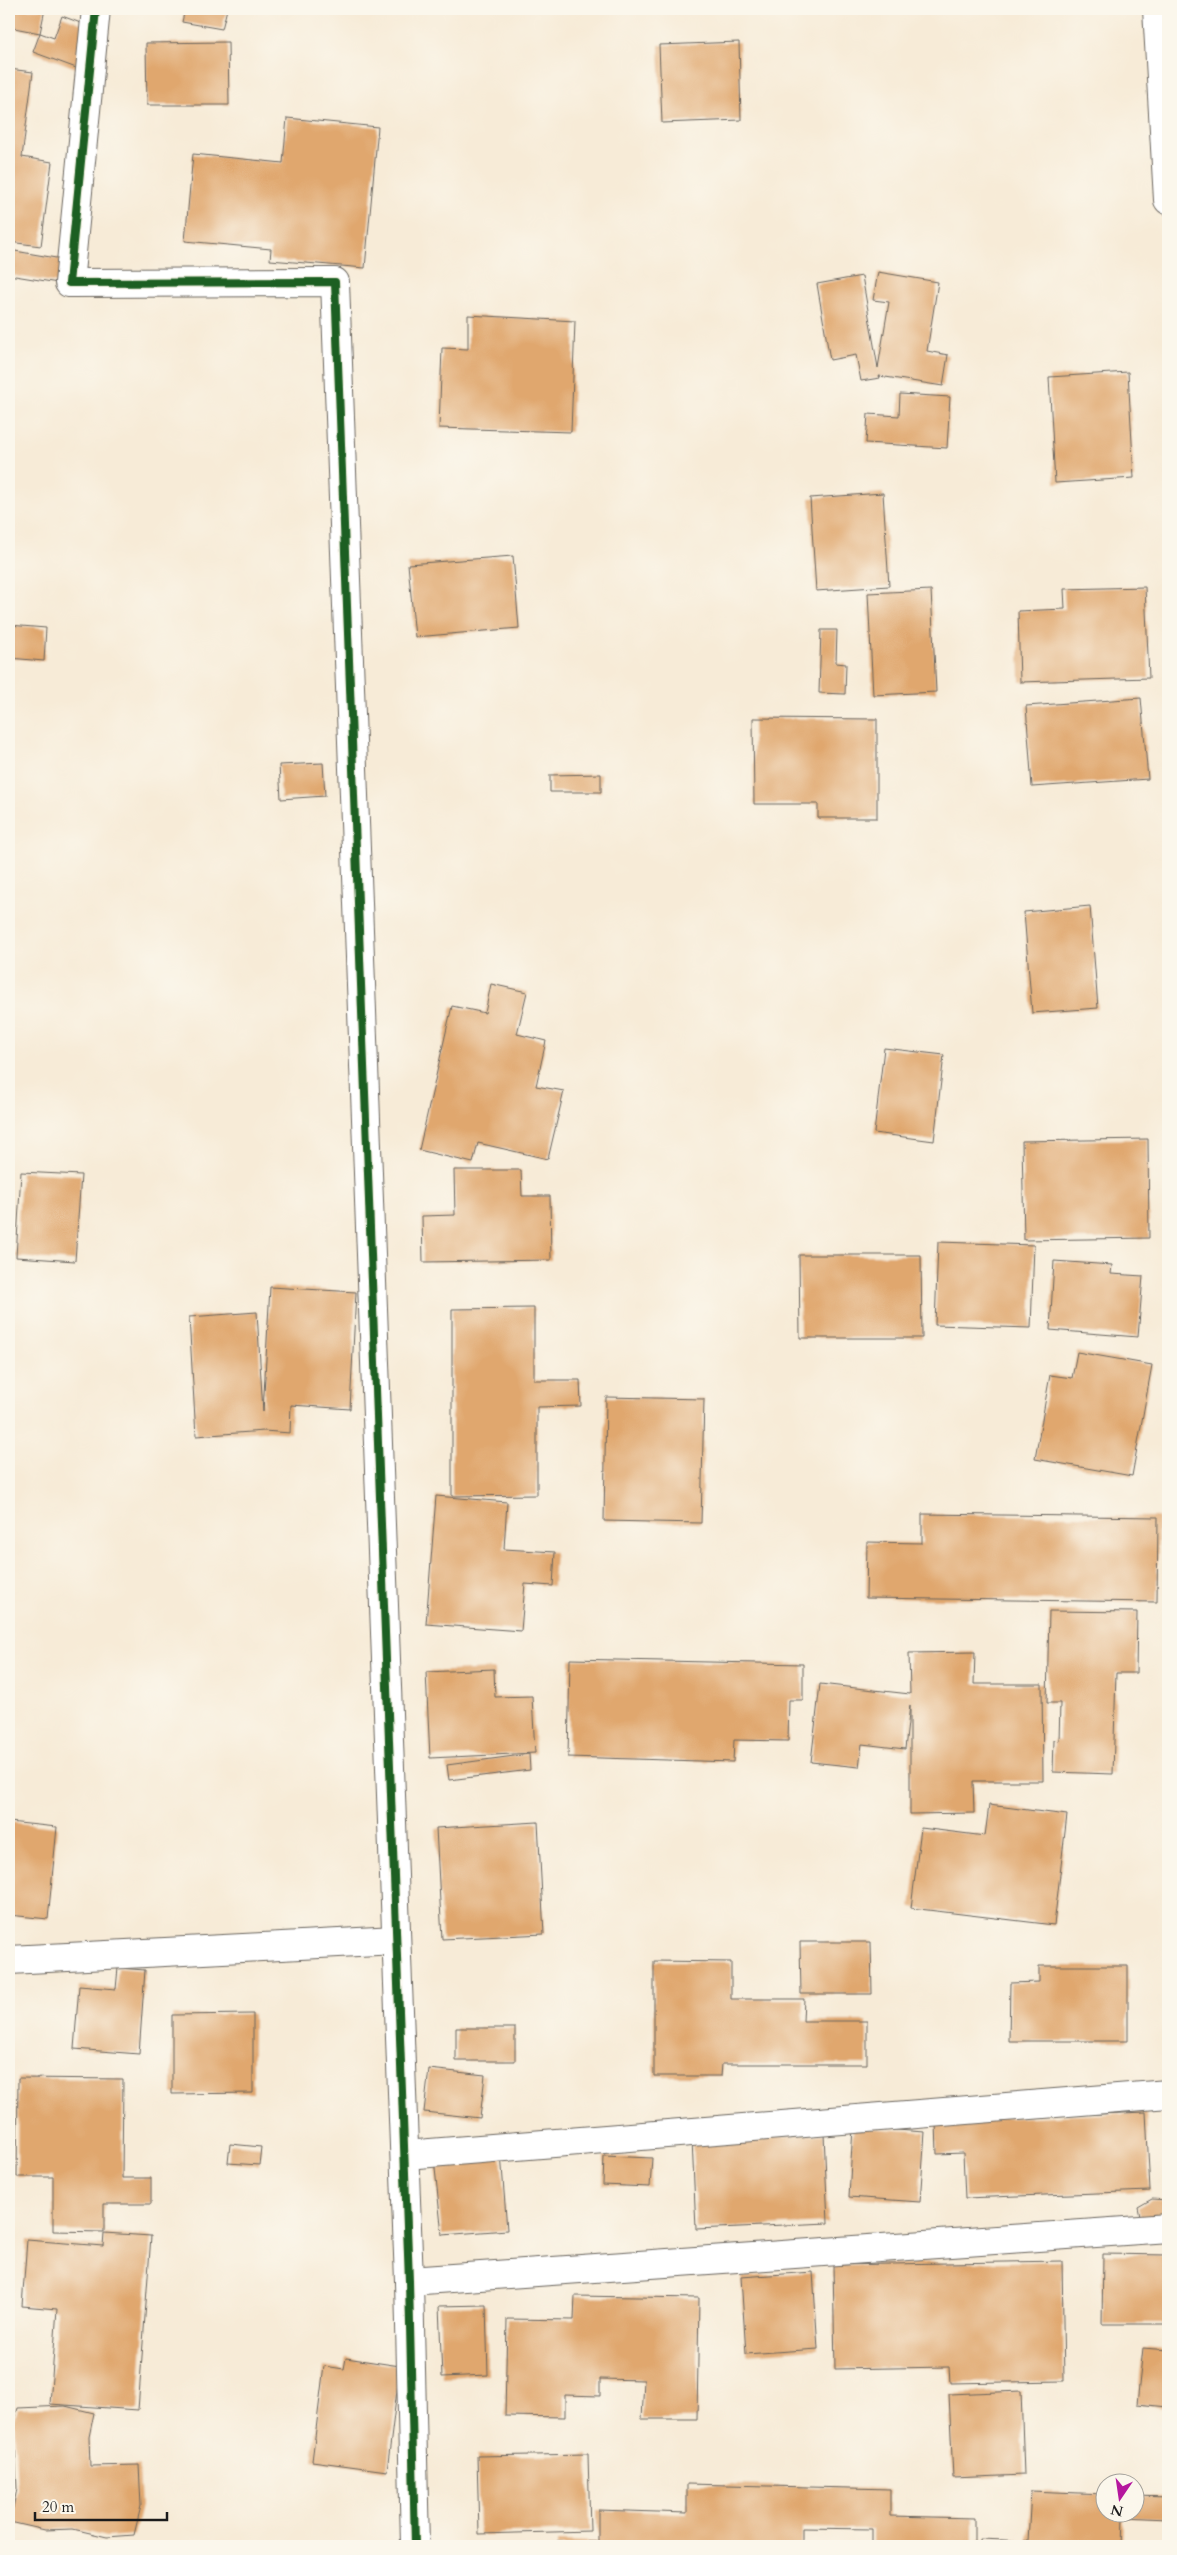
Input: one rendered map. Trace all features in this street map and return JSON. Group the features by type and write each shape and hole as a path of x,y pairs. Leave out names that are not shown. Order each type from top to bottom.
{"street":[{"path":"96,9 69,283 335,282 405,2155 415,2546"},
{"path":"1157,9 1168,200"},
{"path":"9,1960 396,1940"},
{"path":"405,2155 1168,2094"},
{"path":"409,2281 1168,2228"}],"building":[{"path":"9,9 45,9 40,33 9,27"},
{"path":"185,9 227,9 222,29 182,22"},
{"path":"62,16 94,28 79,69 33,52 40,33 54,38"},
{"path":"228,42 229,105 147,105 146,43"},
{"path":"739,42 741,120 662,123 659,45"},
{"path":"9,69 33,72 22,157 52,162 41,246 9,242"},
{"path":"287,118 378,127 365,268 270,260 271,249 185,241 193,154 283,163"},
{"path":"9,250 62,259 58,283 9,275"},
{"path":"878,272 938,282 927,351 948,355 943,386 879,376 880,378 861,381 856,355 830,360 817,284 862,276 878,368 889,302 873,300"},
{"path":"468,315 575,321 571,432 439,428 442,348 468,349"},
{"path":"1128,372 1134,478 1055,483 1049,377"},
{"path":"900,394 950,397 947,448 866,443 868,414 899,416"},
{"path":"883,493 889,586 816,591 810,498"},
{"path":"513,556 519,628 415,637 408,564"},
{"path":"1145,587 1149,678 1020,682 1018,611 1065,609 1064,589"},
{"path":"931,590 936,692 873,695 868,593"},
{"path":"9,625 46,628 44,661 9,658"},
{"path":"821,630 837,630 836,663 846,664 845,694 819,693"},
{"path":"1141,698 1148,779 1032,787 1026,706"},
{"path":"753,718 877,719 877,818 818,818 818,804 754,804"},
{"path":"323,763 325,796 281,799 279,765"},
{"path":"601,774 601,792 550,792 550,775"},
{"path":"1090,906 1098,1008 1032,1013 1024,912"},
{"path":"491,984 527,992 517,1034 546,1041 536,1086 564,1091 548,1159 478,1143 473,1163 419,1150 452,1006 485,1013"},
{"path":"884,1048 944,1055 934,1141 874,1133"},
{"path":"1148,1139 1149,1238 1024,1240 1022,1141"},
{"path":"454,1170 521,1170 522,1196 550,1196 551,1260 423,1262 422,1216 455,1215"},
{"path":"21,1172 81,1175 75,1261 16,1257"},
{"path":"938,1242 1034,1245 1031,1328 935,1325"},
{"path":"799,1255 921,1255 922,1338 800,1338"},
{"path":"1054,1261 1112,1265 1111,1274 1143,1276 1138,1337 1050,1330"},
{"path":"270,1287 356,1292 350,1409 291,1405 290,1433 264,1431 196,1436 189,1317 257,1312 263,1412"},
{"path":"534,1308 534,1380 580,1380 581,1406 537,1407 537,1495 452,1496 452,1309"},
{"path":"1077,1352 1152,1365 1132,1476 1035,1459 1050,1375 1072,1378"},
{"path":"606,1397 704,1399 701,1523 604,1521"},
{"path":"436,1496 507,1502 504,1549 555,1552 553,1586 525,1584 521,1631 426,1624"},
{"path":"922,1514 1158,1517 1157,1602 866,1598 867,1542 922,1543"},
{"path":"1049,1611 1137,1612 1136,1673 1116,1673 1113,1774 1053,1772 1054,1740 1059,1741 1060,1703 1047,1703"},
{"path":"975,1652 974,1684 1042,1684 1043,1781 973,1781 974,1813 910,1814 910,1705 905,1749 862,1744 859,1767 811,1762 820,1684 910,1694 909,1653"},
{"path":"570,1659 803,1664 803,1700 789,1700 788,1741 734,1740 733,1762 568,1757"},
{"path":"494,1669 495,1697 532,1696 535,1753 430,1758 426,1672"},
{"path":"529,1754 530,1770 449,1780 447,1765"},
{"path":"989,1805 1067,1815 1054,1925 911,1908 921,1828 985,1836"},
{"path":"9,1822 57,1827 48,1919 9,1915"},
{"path":"538,1822 544,1934 442,1939 436,1828"},
{"path":"800,1942 871,1942 872,1994 801,1994"},
{"path":"654,1961 731,1962 731,1999 804,1999 803,2021 867,2021 867,2064 722,2064 721,2076 654,2076"},
{"path":"1039,1966 1128,1966 1128,2041 1009,2041 1010,1983 1039,1982"},
{"path":"118,1968 145,1970 139,2054 74,2049 79,1986 116,1989"},
{"path":"253,2014 253,2093 172,2094 172,2015"},
{"path":"456,2028 515,2028 515,2061 456,2061"},
{"path":"429,2069 485,2075 480,2118 424,2112"},
{"path":"18,2078 123,2079 122,2178 151,2178 151,2204 104,2204 104,2232 53,2231 53,2177 17,2177"},
{"path":"1146,2112 1150,2191 965,2198 963,2153 937,2154 936,2121"},
{"path":"853,2127 925,2132 920,2202 849,2197"},
{"path":"824,2134 828,2223 696,2229 692,2140"},
{"path":"230,2144 261,2147 259,2165 228,2163"},
{"path":"501,2154 507,2230 442,2235 434,2159"},
{"path":"604,2156 652,2158 650,2187 603,2185"},
{"path":"1152,2199 1168,2200 1168,2222 1142,2226 1138,2207"},
{"path":"104,2233 151,2236 138,2410 50,2404 57,2309 22,2306 27,2240 103,2246"},
{"path":"1103,2254 1168,2255 1168,2324 1102,2324"},
{"path":"1062,2261 1064,2381 950,2383 949,2367 835,2369 833,2265"},
{"path":"813,2272 818,2349 746,2354 741,2277"},
{"path":"575,2296 699,2298 697,2419 642,2419 644,2380 600,2379 600,2396 565,2395 565,2417 505,2416 507,2319 574,2320"},
{"path":"486,2305 488,2375 442,2377 439,2306"},
{"path":"1143,2348 1168,2350 1168,2407 1137,2404"},
{"path":"346,2358 400,2366 387,2471 312,2461 324,2366 344,2369"},
{"path":"1021,2391 1024,2475 953,2478 949,2394"},
{"path":"65,2406 94,2413 89,2437 90,2466 139,2465 141,2506 134,2535 107,2537 73,2529 45,2530 10,2522 17,2489 14,2422 18,2408"},
{"path":"588,2454 590,2531 479,2534 477,2456"},
{"path":"687,2484 890,2489 890,2516 974,2518 974,2546 872,2546 872,2529 802,2528 802,2546 557,2546 557,2541 598,2542 598,2510 687,2513"},
{"path":"1031,2491 1094,2494 1094,2522 1123,2522 1122,2546 980,2546 980,2539 1028,2541"},
{"path":"1144,2496 1168,2497 1168,2519 1144,2518"}],"cycle path":[{"path":"96,9 69,283 335,282 409,2281 415,2546"}]}
